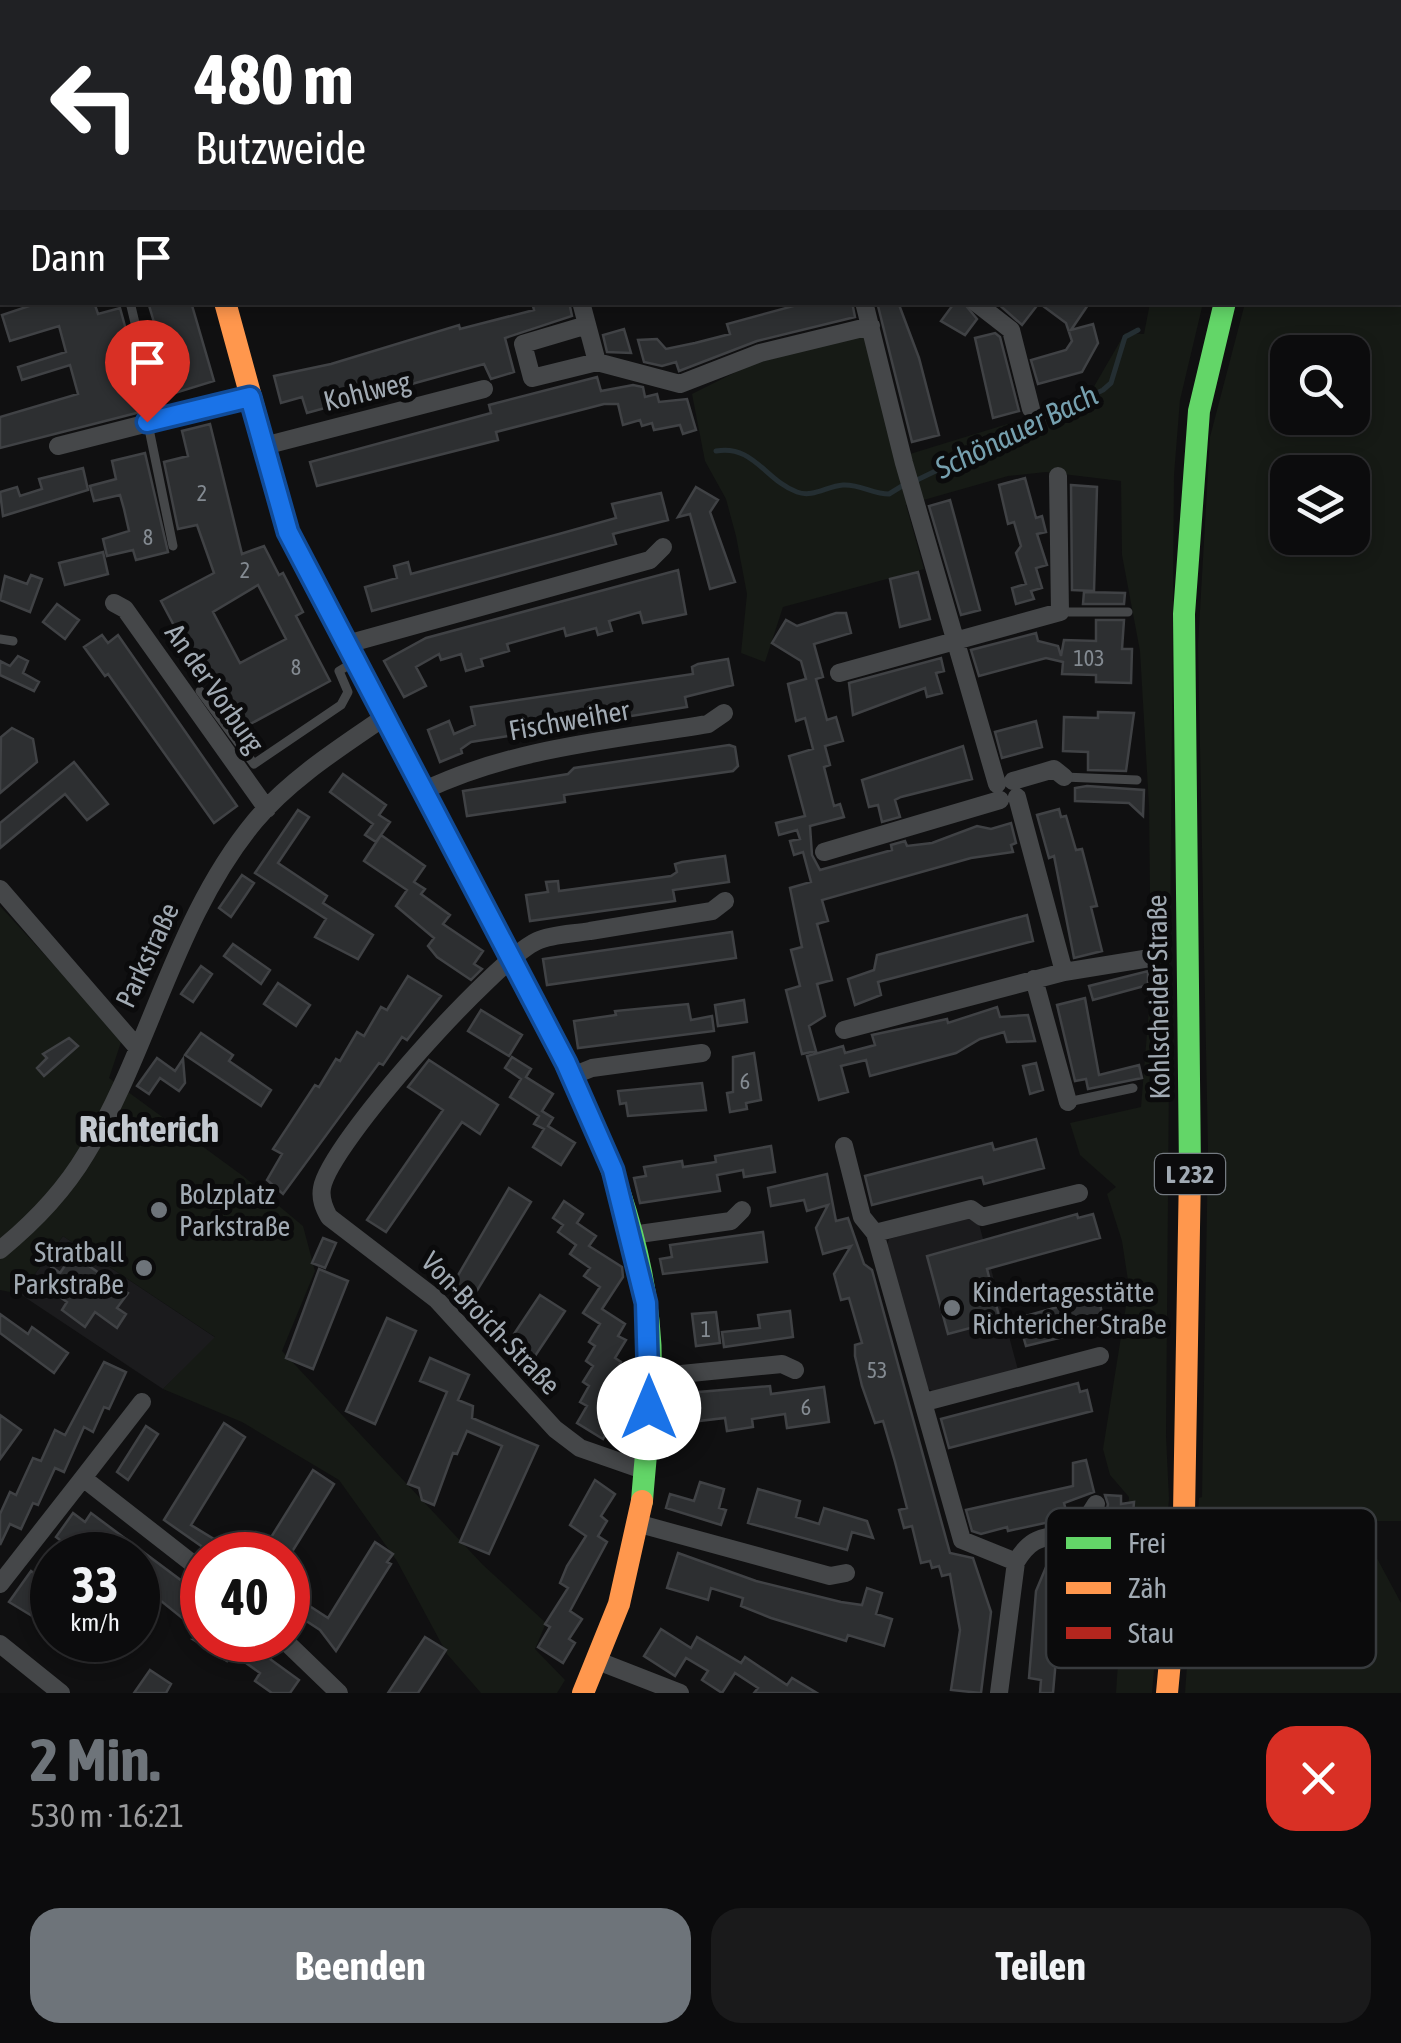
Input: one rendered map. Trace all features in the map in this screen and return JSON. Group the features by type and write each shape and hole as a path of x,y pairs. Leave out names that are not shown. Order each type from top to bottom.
{"street":[{"path":"226,305 288,532 572,1076 613,1170 632,1234 646,1303 651,1377 646,1471 640,1524 598,1661 583,1693"},
{"path":"581,305 598,362"},
{"path":"865,305 952,639 1007,790 1064,972"},
{"path":"979,305 1012,330 1031,408"},
{"name":"Kohlscheider Straße","path":"1184,1508 1191,1274 1184,614 1199,411 1223,305"},
{"path":"587,326 523,344 532,378 598,362 680,384 760,353 870,326"},
{"name":"Kohlweg","path":"264,446 484,389"},
{"path":"58,446 250,397"},
{"path":"839,672 1060,612 1058,476"},
{"path":"352,652 650,560 663,547"},
{"name":"An der Vorburg","path":"114,603 125,609 267,809"},
{"name":"Fischweiher","path":"425,790 466,770 514,757 708,724 724,713"},
{"name":"Parkstraße","path":"0,1250 33,1222 86,1154 201,904 267,809 386,716"},
{"path":"824,852 1007,790 1054,769 1064,777"},
{"path":"0,890 136,1046"},
{"path":"512,958 539,940 712,911 725,902"},
{"name":"Von-Broich-Straße","path":"512,958 417,1055 368,1115 329,1169 322,1188 323,1207 329,1217 436,1299 556,1429 580,1448 646,1471"},
{"path":"844,1030 1064,972 1150,958"},
{"path":"1034,980 1068,1102"},
{"path":"572,1076 592,1068 702,1053"},
{"path":"844,1146 862,1217 875,1233 962,1540 1016,1562"},
{"path":"875,1233 971,1209 982,1217 1066,1190"},
{"path":"632,1234 731,1221 742,1210"},
{"path":"925,1402 1100,1356"},
{"path":"651,1377 782,1364 794,1370"},
{"path":"0,1584 142,1402"},
{"path":"83,1478 180,1554"},
{"path":"1093,1508 1096,1504"},
{"path":"640,1524 830,1576 846,1573"},
{"path":"1000,1693 1016,1562 1025,1547 1046,1534"},
{"path":"0,1644 58,1692"},
{"path":"598,1661 680,1693"},
{"path":"306,1662 338,1693"},
{"name":"Kohlscheider Straße","path":"1167,1693 1169,1668"}],"lane":[{"path":"131,305 173,546"},
{"path":"1060,612 1128,612"},
{"path":"0,638 13,641"},
{"path":"200,691 254,764 341,705 348,692 339,671 352,652"},
{"path":"1064,777 1137,780"},
{"path":"1068,1102 1133,1088"}],"shaded area":[{"path":"1150,305 1203,305 1180,400 1174,475 1168,1508 1128,1508 1129,1497 1110,1475 1103,1449 1129,1287 1122,1241 1107,1194 1116,1187 1080,1155 1070,1123 1141,1107 1151,984 1149,806 1140,651 1122,555 1121,481 1046,472 1008,476 906,505 924,569 783,607 765,662 741,653 747,594 726,499 705,461 692,394 750,365 863,334 897,458 1037,415 1092,390 1125,333 1144,334"},
{"path":"1244,305 1401,305 1401,1521 1376,1521 1376,1508 1198,1508 1202,1497 1208,1150 1198,645 1210,437"},
{"path":"0,906 122,1039 109,1078 243,1176 303,1226 315,1271 282,1351 483,1565 546,1623 535,1649 565,1680 557,1693 481,1693 447,1654 397,1561 339,1480 242,1422 163,1389 215,1337 63,1236 20,1294 0,1290"},
{"name":"Kindertagesstätte Richtericher Straße","path":"971,1216 979,1224 1018,1370 933,1392 925,1386 887,1245 889,1239"},
{"path":"63,1236 216,1338 163,1389 20,1294"},
{"path":"1376,1556 1401,1603 1401,1693 1185,1693 1187,1668 1376,1668"},
{"path":"1118,1668 1154,1668 1152,1693 1116,1693"}],"building":[{"path":"32,305 95,305 98,314 120,308 148,410 0,448 0,417 78,394 70,365 22,380 18,367 66,352 59,326 10,341 2,315"},
{"path":"149,305 192,305 214,381 175,393"},
{"path":"533,305 570,305 572,316 505,338 514,372 491,379 484,364 307,413 302,397 281,403 274,376 331,364 459,325 460,329 534,310"},
{"path":"797,305 853,305 855,317 757,341 679,371 676,362 662,366 644,362 638,340 657,339 666,349 730,334 727,324"},
{"path":"899,305 919,358 939,435 912,442 878,306"},
{"path":"953,305 965,305 977,319 965,335 941,321"},
{"path":"999,305 1037,305 1022,325"},
{"path":"1042,305 1088,305 1071,330 1093,324 1098,343 1082,372 1038,384 1031,360 1066,350 1072,341 1066,323"},
{"path":"624,329 631,353 607,352 603,335"},
{"path":"995,333 1000,337 1019,411 993,418 975,338"},
{"path":"597,377 601,391 633,385 643,387 645,397 657,394 659,402 687,399 696,430 683,434 680,425 654,430 652,423 642,426 640,420 623,425 618,404 604,404 496,432 498,440 317,486 310,462 491,413 489,405"},
{"path":"210,424 242,554 264,546 279,575 283,573 303,612 296,616 330,681 241,729 206,664 197,669 161,601 214,573 197,525 178,529 164,462 188,456 182,431","holes":["258,585 286,639 240,663 213,612"]},
{"path":"145,453 168,552 136,560 133,550 107,556 103,539 129,531 124,509 120,495 94,501 90,486 116,479 112,461"},
{"path":"83,468 88,490 3,516 0,492 17,487 20,496 42,489 39,479"},
{"path":"1025,478 1036,518 1042,516 1046,532 1037,534 1047,565 1036,568 1042,588 1031,591 1034,599 1016,604 1012,588 1026,584 1016,553 1021,546 1014,522 1008,524 999,485"},
{"path":"1071,485 1097,487 1094,591 1072,590"},
{"path":"696,487 718,500 710,512 735,582 710,589 690,514 678,517"},
{"path":"661,493 668,520 613,534 616,544 372,611 365,587 397,578 394,566 408,562 411,574 559,534 616,518 612,504"},
{"path":"950,500 980,610 961,615 929,506"},
{"path":"103,552 108,574 65,585 59,563"},
{"path":"678,570 686,614 643,623 640,612 609,621 612,631 598,635 596,628 566,636 564,628 507,644 509,651 481,659 483,666 466,671 461,654 441,660 439,654 416,667 426,686 404,697 384,661 426,638"},
{"path":"918,572 930,619 900,627 890,579"},
{"path":"31,575 42,579 30,612 0,600 5,576 27,584"},
{"path":"1084,592 1125,593 1124,604 1083,604"},
{"path":"57,604 79,620 65,639 43,622"},
{"path":"846,613 851,633 814,644 823,677 816,679 827,720 836,717 843,741 825,746 830,765 824,767 834,806 840,804 844,817 810,826 812,855 820,870 892,850 891,845 905,841 907,846 932,843 977,826 991,829 1011,823 1016,843 1011,845 1013,852 971,858 822,900 828,921 817,924 832,980 817,984 825,1016 809,1026 816,1051 802,1054 786,990 800,986 791,950 802,947 790,888 811,882 803,852 794,855 790,841 800,839 797,830 779,835 776,823 805,816 789,756 813,749 805,718 796,721 788,684 806,679 801,661 772,643 786,620 797,626"},
{"path":"1096,620 1124,620 1122,649 1132,649 1131,683 1096,682 1096,675 1062,674 1063,662 1046,658 979,676 971,650 1036,633 1038,641 1058,646 1061,656 1064,640 1096,641"},
{"path":"102,635 108,643 118,635 237,806 214,823 108,674 105,676 84,647"},
{"path":"18,656 28,661 23,673 39,682 34,691 0,675 0,661 10,666"},
{"path":"941,658 944,671 936,673 942,693 927,697 925,688 853,715 849,683"},
{"path":"728,659 733,685 685,697 687,707 471,742 461,749 462,753 440,762 428,730 449,721 454,734 475,725 471,707 693,674 692,667 698,664"},
{"path":"1098,712 1134,713 1126,771 1088,770 1088,752 1063,751 1064,717 1098,718"},
{"path":"1036,721 1042,747 1002,758 995,732"},
{"path":"12,728 33,739 37,762 0,793 1,737"},
{"path":"963,746 972,779 901,797 895,800 900,817 882,822 878,805 869,807 862,780"},
{"path":"735,747 738,766 733,771 564,795 565,802 467,816 463,791 568,774 574,768"},
{"path":"74,762 108,804 87,820 65,794 0,848 0,823"},
{"path":"343,774 386,805 379,815 390,822 376,842 365,835 373,824 330,792"},
{"path":"1075,788 1144,790 1143,816 1129,803 1075,801"},
{"path":"1059,809 1061,817 1066,816 1076,850 1082,849 1097,906 1091,907 1102,951 1074,958 1054,856 1049,858 1037,815"},
{"path":"298,810 309,817 278,863 327,896 323,903 373,935 358,959 315,937 326,919 255,873"},
{"path":"381,835 425,866 414,882 425,889 421,894 450,915 443,924 483,951 474,964 482,969 471,980 437,957 428,946 434,938 396,906 407,890 364,861"},
{"path":"725,856 729,882 673,890 675,901 530,921 526,895 548,892 546,882 558,881 559,891 671,876 677,872 675,864"},
{"path":"242,875 254,883 231,917 219,908"},
{"path":"1027,915 1033,941 878,982 881,995 855,1005 848,979 874,970 877,955"},
{"path":"732,932 736,958 547,985 543,959"},
{"path":"233,944 270,970 261,984 224,956"},
{"path":"201,966 212,974 193,1002 181,994"},
{"path":"1148,971 1148,985 1093,1000 1089,986"},
{"path":"408,976 441,996 407,1040 402,1037 383,1065 379,1063 283,1194 267,1180 282,1154 273,1149 315,1085 319,1087 336,1059 340,1061 357,1032 364,1036 381,1007 387,1010"},
{"path":"278,983 310,1005 296,1026 264,1004"},
{"path":"1085,998 1099,1075 1139,1065 1142,1078 1088,1089 1086,1079 1075,1081 1057,1005"},
{"path":"744,1000 747,1022 718,1026 715,1005"},
{"path":"688,1004 691,1020 712,1016 714,1031 578,1048 574,1021 616,1015 615,1011"},
{"path":"997,1007 1000,1017 1028,1015 1035,1041 1007,1042 1004,1032 980,1039 956,1053 870,1076 866,1060 841,1066 848,1092 819,1100 807,1056 843,1046 845,1053 875,1045 872,1035 947,1019 948,1023"},
{"path":"481,1010 522,1035 509,1056 468,1031"},
{"path":"201,1033 233,1055 229,1061 271,1090 261,1106 185,1055"},
{"path":"69,1038 78,1046 44,1076 37,1068 47,1058 43,1054"},
{"path":"754,1053 761,1100 746,1103 747,1109 730,1112 727,1093 733,1092 733,1057"},
{"path":"512,1057 531,1069 526,1077 553,1094 542,1111 553,1118 548,1126 575,1143 561,1165 533,1147 544,1129 534,1124 539,1116 510,1097 521,1079 505,1068"},
{"path":"157,1058 175,1071 183,1059 185,1083 179,1091 160,1078 149,1094 137,1086"},
{"path":"429,1060 498,1105 480,1134 462,1122 386,1232 367,1220 443,1110 408,1087"},
{"path":"1036,1063 1043,1090 1030,1094 1023,1066"},
{"path":"702,1083 706,1110 628,1116 626,1103 620,1104 618,1091"},
{"path":"1036,1139 1044,1168 984,1184 982,1177 872,1205 865,1176 992,1143 994,1150"},
{"path":"771,1146 775,1172 744,1177 743,1170 717,1175 720,1191 640,1203 634,1178 646,1176 644,1167 682,1161 683,1167 716,1162 715,1156"},
{"path":"827,1174 836,1221 848,1218 864,1264 872,1270 950,1553 973,1558 991,1612 981,1693 951,1690 960,1630 950,1574 942,1576 939,1566 932,1568 930,1561 921,1563 912,1526 904,1528 899,1510 907,1508 883,1421 875,1423 862,1386 855,1345 862,1343 849,1298 841,1300 834,1274 851,1246 823,1254 816,1228 828,1205 807,1211 804,1200 771,1206 768,1188"},
{"path":"509,1188 531,1202 470,1302 450,1289"},
{"path":"564,1201 583,1214 577,1223 596,1236 589,1246 622,1267 623,1277 602,1309 625,1324 618,1336 626,1340 615,1358 621,1362 612,1378 619,1382 609,1398 616,1403 606,1418 613,1422 603,1439 577,1423 587,1406 580,1402 589,1386 583,1382 593,1366 586,1361 595,1346 589,1342 600,1324 583,1313 600,1287 584,1276 590,1268 570,1254 576,1245 558,1232 563,1225 553,1218"},
{"path":"1077,1214 1078,1218 1093,1214 1100,1238 987,1269 1000,1320 948,1334 927,1256"},
{"path":"763,1232 767,1262 663,1274 660,1259 672,1257 670,1245"},
{"path":"323,1238 336,1243 325,1268 312,1263"},
{"path":"76,1249 93,1261 89,1266 128,1293 117,1308 126,1314 117,1328 95,1312 85,1327 62,1310 67,1302 40,1283 52,1267 60,1273"},
{"path":"319,1269 348,1281 313,1369 286,1358"},
{"path":"1098,1290 1104,1327 1026,1346 1018,1318 1086,1299 1084,1293"},
{"path":"540,1295 565,1311 527,1368 502,1352"},
{"path":"790,1311 793,1337 724,1347 722,1332 760,1328 758,1315"},
{"path":"716,1312 720,1343 696,1346 692,1314"},
{"path":"0,1314 28,1334 32,1327 68,1353 54,1373 0,1333"},
{"path":"387,1318 416,1331 375,1424 346,1411"},
{"path":"430,1358 469,1375 458,1400 473,1406 472,1418 538,1446 489,1554 460,1542 502,1446 467,1431 457,1454 453,1453 434,1505 422,1500 419,1488 408,1484 447,1392 420,1381"},
{"path":"104,1362 126,1372 109,1409 104,1407 93,1432 84,1427 64,1472 55,1468 38,1505 33,1503 21,1529 10,1524 0,1545 0,1514 10,1492 16,1495 33,1458 41,1461 55,1430 65,1435"},
{"path":"1078,1383 1080,1392 1087,1390 1092,1411 949,1448 941,1419"},
{"path":"770,1386 771,1394 824,1387 829,1422 787,1428 785,1414 752,1419 753,1427 727,1431 725,1418 690,1422 687,1393"},
{"path":"0,1415 21,1430 0,1459"},
{"path":"224,1423 245,1437 191,1525 202,1532 181,1532 164,1520"},
{"path":"146,1426 158,1434 128,1480 117,1472"},
{"path":"1086,1460 1094,1492 1064,1503 1065,1508 1046,1508 1046,1523 1008,1531 1007,1527 981,1534 972,1531 966,1510 1073,1486 1073,1463"},
{"path":"313,1470 334,1484 304,1532 274,1532"},
{"path":"595,1480 615,1494 601,1516 607,1521 598,1536 607,1542 570,1611 582,1619 569,1639 575,1643 563,1663 538,1647 550,1627 545,1624 568,1588 560,1583 567,1566 586,1536 570,1525"},
{"path":"700,1482 724,1489 719,1508 726,1510 721,1525 666,1508 670,1494 694,1501"},
{"path":"758,1489 800,1501 796,1517 819,1524 824,1508 867,1521 873,1538 852,1532 847,1550 748,1523"},
{"path":"1105,1495 1121,1496 1121,1504 1134,1502 1134,1508 1107,1508"},
{"path":"73,1513 85,1522 91,1513 116,1532 60,1532"},
{"path":"375,1542 393,1554 387,1562 391,1564 336,1651 310,1623 310,1606 328,1618"},
{"path":"678,1553 756,1581 841,1602 862,1605 867,1588 882,1593 876,1614 892,1619 884,1646 848,1635 846,1641 771,1618 741,1606 743,1598 711,1588 708,1600 667,1588"},
{"path":"160,1565 180,1580 180,1616 160,1600"},
{"path":"1046,1567 1046,1668 1055,1668 1053,1693 1040,1693 1041,1680 1029,1678 1036,1591"},
{"path":"30,1572 30,1615 9,1602"},
{"path":"661,1629 691,1648 697,1637 741,1663 745,1657 787,1685 792,1678 817,1693 754,1693 758,1688 735,1673 722,1693 702,1680 708,1671 686,1658 675,1676 644,1656"},
{"path":"425,1637 446,1650 418,1693 388,1693"},
{"path":"245,1662 274,1662 299,1680 290,1693 272,1693 255,1681 260,1673"},
{"path":"150,1670 171,1684 166,1693 134,1693"}],"waterway":[{"name":"Schönauer Bach","path":"917,480 1103,390 1111,383 1125,337 1138,330"},
{"name":"Schönauer Bach","path":"716,451 729,450 750,458 797,492 814,493 843,485 889,494 902,486"}],"traffic: fast":[{"path":"1190,1171 1184,614 1199,411 1224,305"},
{"path":"542,1017 603,1147 633,1237 643,1284 650,1331 651,1379 642,1501"}],"traffic: slow":[{"path":"226,305 288,532 542,1017"},
{"path":"1184,1508 1190,1171"},
{"path":"583,1693 619,1604 642,1501"},
{"path":"1167,1693 1169,1668"}],"place":[{"name":"Bolzplatz Parkstraße","path":"159,1210"},
{"name":"Stratball Parkstraße","path":"144,1268"},
{"name":"Kindertagesstätte Richtericher Straße","path":"952,1308"}],"district":[{"name":"Richterich","path":"149,1128"}],"route":[{"path":"147,422 250,397 288,532 566,1063 613,1170 632,1234 646,1303 649,1408"}]}
